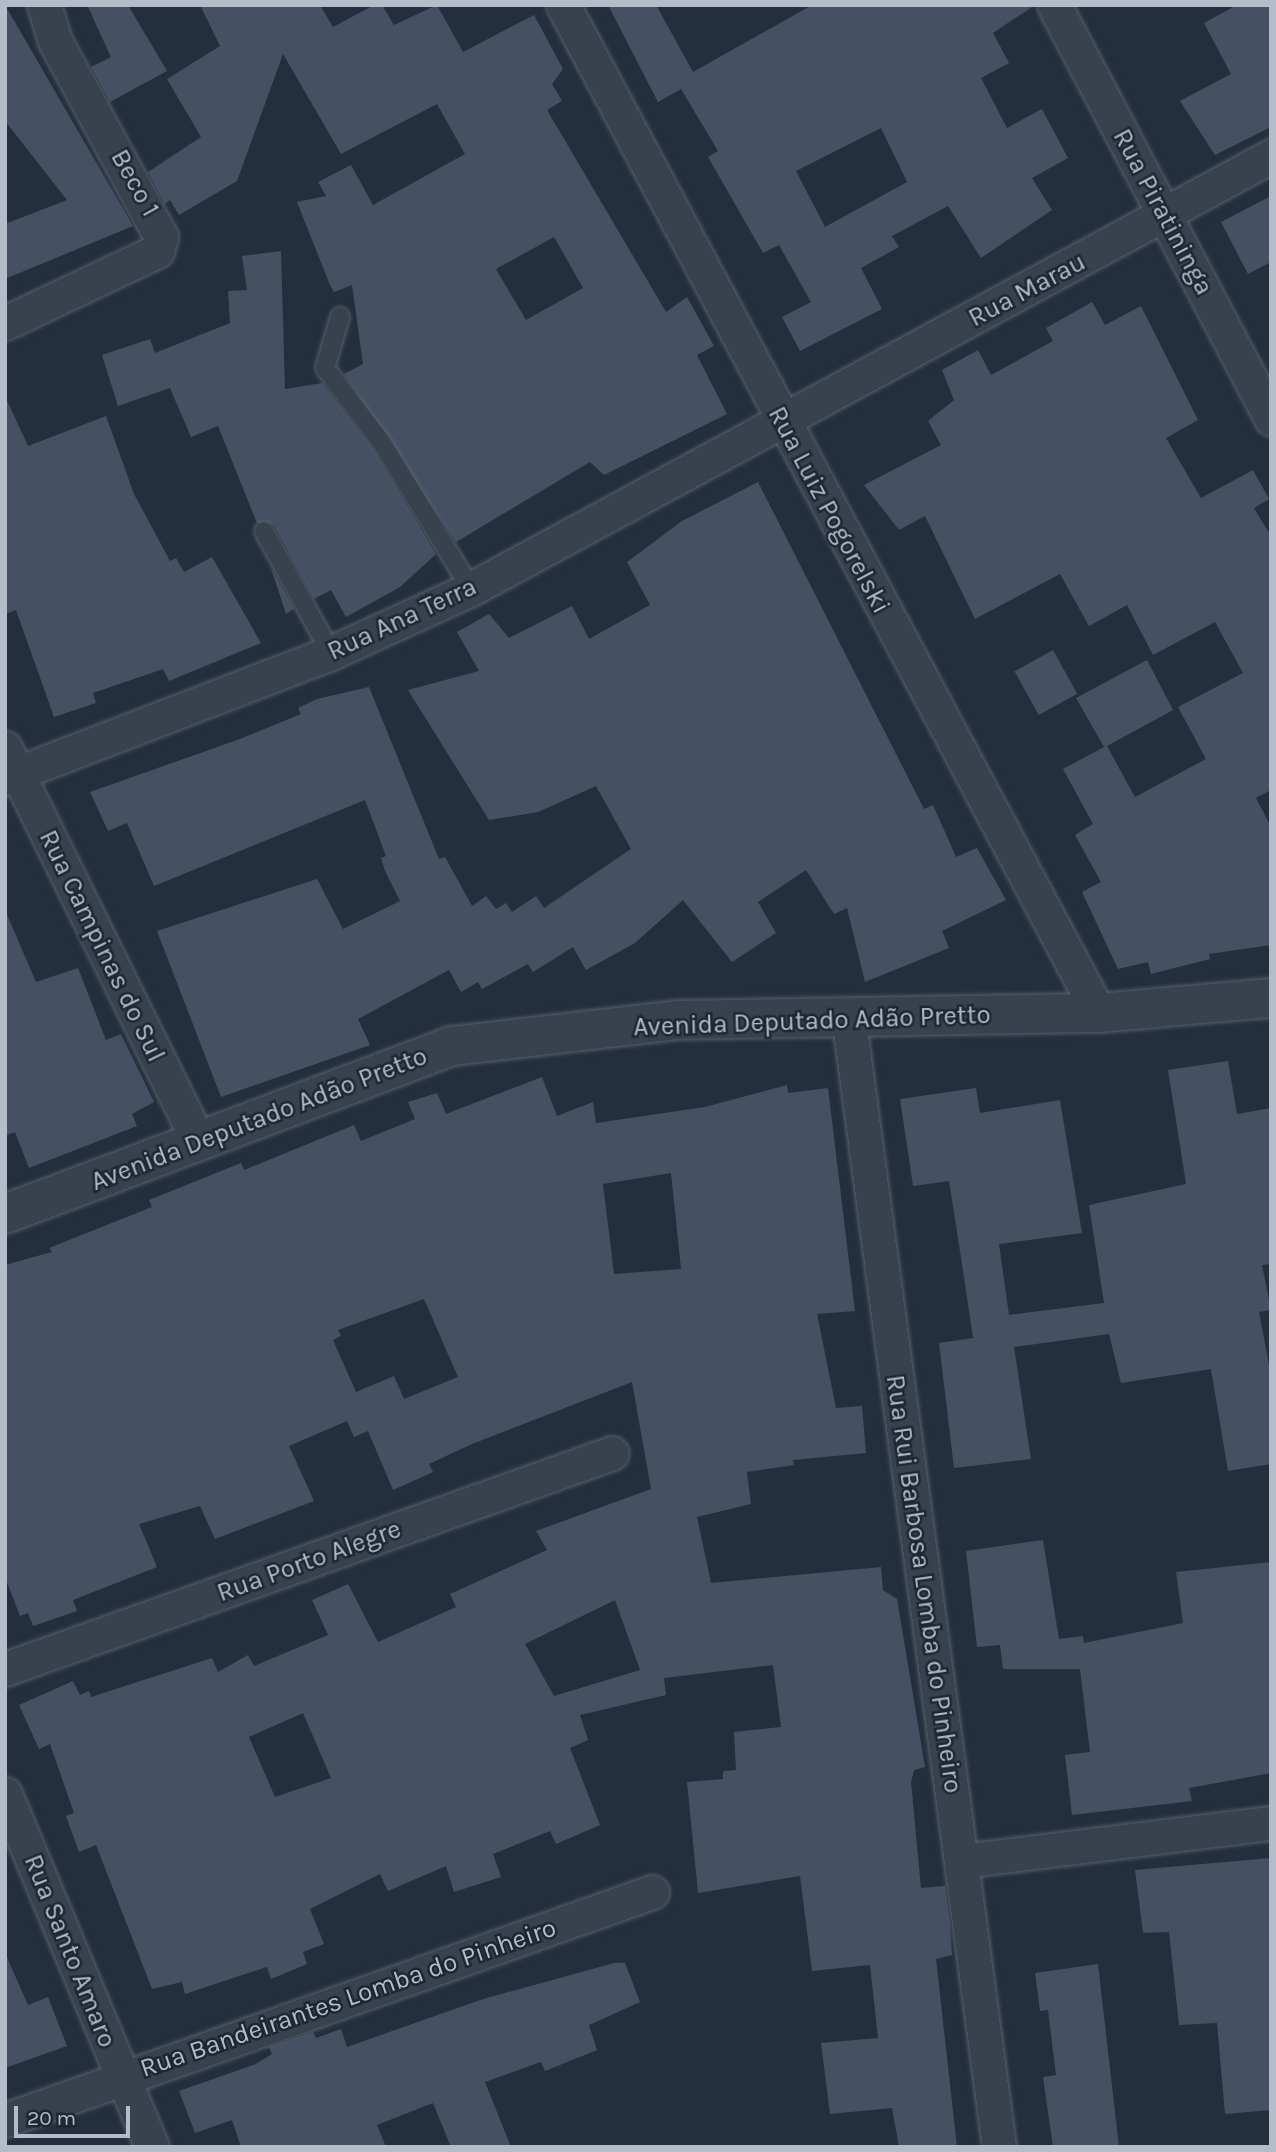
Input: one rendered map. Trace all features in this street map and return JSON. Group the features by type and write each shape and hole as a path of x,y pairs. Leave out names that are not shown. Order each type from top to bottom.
{"street":[{"name":"Beco 1","path":"5,323 157,251 161,237 55,41 44,5"},
{"name":"Rua Luiz Pogorelski","path":"563,5 781,421 1099,1013"},
{"name":"Rua Piratininga","path":"1054,5 1271,419"},
{"name":"Rua Marau","path":"781,421 1271,156"},
{"name":"Rua Ana Terra","path":"9,767 331,653 471,589 781,421"},
{"name":"Rua Campinas do Sul","path":"9,767 199,1143"},
{"name":"Avenida Deputado Adão Pretto","path":"5,1214 453,1046 677,1020 849,1021 1099,1013 1271,998"},
{"name":"Rua Rui Barbosa Lomba do Pinheiro","path":"849,1021 999,2147"},
{"name":"Rua Porto Alegre","path":"5,1670 612,1453"},
{"name":"Rua Santo Amaro","path":"5,1794 152,2147"},
{"path":"961,1861 1271,1823"},
{"name":"Rua Bandeirantes Lomba do Pinheiro","path":"5,2120 652,1892"}],"lane":[{"path":"340,317 325,368 382,443 471,589"},
{"path":"264,531 331,653"}],"building":[{"path":"5,5 133,226 5,279 5,224 67,200 5,121"},
{"path":"87,5 128,5 167,71 110,102 91,67 111,57"},
{"path":"200,5 320,5 333,27 374,5 382,5 394,25 437,5 463,52 534,15 563,69 552,84 562,101 547,110 666,312 687,297 714,346 697,355 727,414 604,475 590,462 456,542 344,374 363,364 352,285 334,292 297,202 326,196 318,182 351,165 373,205 465,154 437,104 341,154 283,54 237,181 179,215 170,200 165,204 148,172 201,137 167,79 220,46","holes":["554,237 583,288 526,320 496,269"]},
{"path":"608,5 656,5 693,72 812,5 1035,5 993,33 1009,63 981,78 1007,128 1042,109 1068,158 1032,178 1052,210 981,258 948,206 892,236 899,247 861,268 882,309 800,351 782,317 811,302 779,245 763,253 708,157 718,151 681,89 658,102","holes":["881,128 907,182 825,227 796,171"]},
{"path":"1237,5 1271,5 1271,127 1215,155 1180,101 1231,74 1204,23"},
{"path":"1271,196 1271,262 1248,274 1221,222"},
{"path":"281,251 285,389 322,383 373,449 436,554 400,587 346,617 331,590 314,599 274,525 257,523 218,426 191,437 170,388 118,406 102,355 150,339 155,353 230,323 228,291 247,290 242,256"},
{"path":"1092,302 1105,325 1141,306 1198,420 1166,438 1201,498 1253,470 1269,499 1254,508 1271,536 1271,790 1256,798 1271,827 1271,945 1209,954 1210,959 1151,974 1148,962 1118,969 1082,892 1101,882 1075,835 1093,824 1063,769 1104,747 1076,698 1147,660 1173,710 1107,746 1135,797 1206,759 1178,707 1243,673 1215,622 1153,655 1127,605 1089,626 1060,574 975,619 925,516 899,530 864,485 941,445 928,421 954,400 942,370 978,350 991,375 1053,341 1046,328"},
{"path":"5,396 28,446 106,416 134,494 170,561 176,558 184,572 212,557 261,643 169,681 163,669 93,693 96,703 54,717 16,610 5,614"},
{"path":"758,482 924,809 933,805 956,857 977,848 1006,900 942,931 949,948 865,982 847,908 834,914 806,870 758,902 776,933 732,962 683,900 635,943 586,970 573,947 533,972 528,964 482,989 478,982 461,992 449,970 358,1019 370,1045 221,1097 157,931 317,879 343,929 400,901 385,871 381,858 386,856 365,800 154,886 127,823 108,831 90,792 240,739 301,714 298,708 317,699 369,687 439,859 445,857 472,906 486,896 496,909 506,903 512,912 536,896 544,908 631,849 596,786 538,812 489,820 408,690 479,671 457,632 489,614 509,638 572,606 589,639 650,605 627,562 682,521"},
{"path":"271,568 294,609 286,614"},
{"path":"1053,650 1077,694 1039,715 1015,671"},
{"path":"5,910 36,982 78,968 106,1040 121,1034 154,1102 132,1114 137,1126 29,1168 15,1132 5,1136"},
{"path":"1228,1061 1237,1114 1271,1108 1271,1264 1262,1265 1271,1310 1259,1312 1271,1376 1271,1464 1228,1471 1211,1369 1121,1383 1109,1334 1014,1347 1031,1459 954,1468 939,1343 973,1338 949,1181 913,1186 900,1099 976,1088 980,1113 1060,1100 1082,1233 999,1244 1009,1315 1104,1303 1089,1205 1186,1184 1168,1070"},
{"path":"542,1077 557,1116 593,1102 596,1123 705,1107 787,1085 788,1093 828,1088 855,1311 817,1314 836,1408 862,1406 866,1453 793,1460 794,1465 747,1472 751,1504 697,1517 711,1583 881,1567 883,1590 897,1599 925,1767 914,1770 911,1782 921,1888 945,1886 950,1922 952,1955 936,1959 957,2147 899,2147 892,2108 830,2114 821,2043 878,2038 870,1965 812,1971 800,1876 698,1893 687,1782 723,1779 723,1771 736,1770 734,1732 781,1727 773,1665 664,1678 666,1695 580,1715 588,1740 570,1748 600,1825 556,1844 550,1831 493,1854 501,1877 454,1892 446,1866 388,1891 380,1874 310,1909 324,1944 303,1952 307,1964 271,1979 267,1967 185,1994 182,1982 152,1989 96,1845 79,1852 66,1816 74,1813 50,1744 39,1749 19,1705 73,1681 80,1695 89,1691 91,1697 212,1658 218,1672 248,1655 254,1666 328,1635 312,1600 348,1584 378,1642 456,1607 450,1594 547,1550 536,1531 651,1489 632,1382 472,1444 429,1464 433,1472 393,1490 368,1431 354,1437 347,1421 289,1446 314,1501 215,1539 200,1506 139,1524 157,1567 73,1600 77,1611 33,1626 28,1613 20,1616 5,1577 5,1265 52,1252 49,1248 152,1207 149,1200 241,1163 244,1170 354,1125 361,1141 415,1119 408,1102 437,1093 446,1114","holes":["671,1173 681,1269 614,1274 603,1184","424,1299 458,1377 404,1399 394,1376 356,1392 333,1340 341,1336 338,1330","615,1600 640,1670 554,1696 525,1644","303,1713 331,1778 275,1797 249,1737"]},
{"path":"1043,1540 1059,1639 1083,1636 1084,1643 1183,1623 1176,1572 1271,1562 1271,1773 1189,1788 1192,1801 1072,1815 1065,1755 1090,1752 1080,1669 1003,1669 1000,1645 977,1647 966,1551"},
{"path":"1271,1858 1271,2110 1225,2114 1217,2023 1179,2025 1169,1932 1143,1933 1135,1870"},
{"path":"5,1953 28,2005 48,1997 67,2046 5,2068"},
{"path":"614,1963 625,1963 640,2002 589,2025 597,2050 545,2071 541,2062 485,2082 511,2147 451,2147 433,2103 377,2125 386,2147 241,2147 232,2120 195,2133 179,2091 256,2064 272,2054 269,2047 313,2032 316,2038 341,2029 347,2047 483,1999"},
{"path":"1098,1964 1119,2147 1053,2147 1043,2077 1056,2075 1048,2010 1040,2011 1035,1973"}]}
